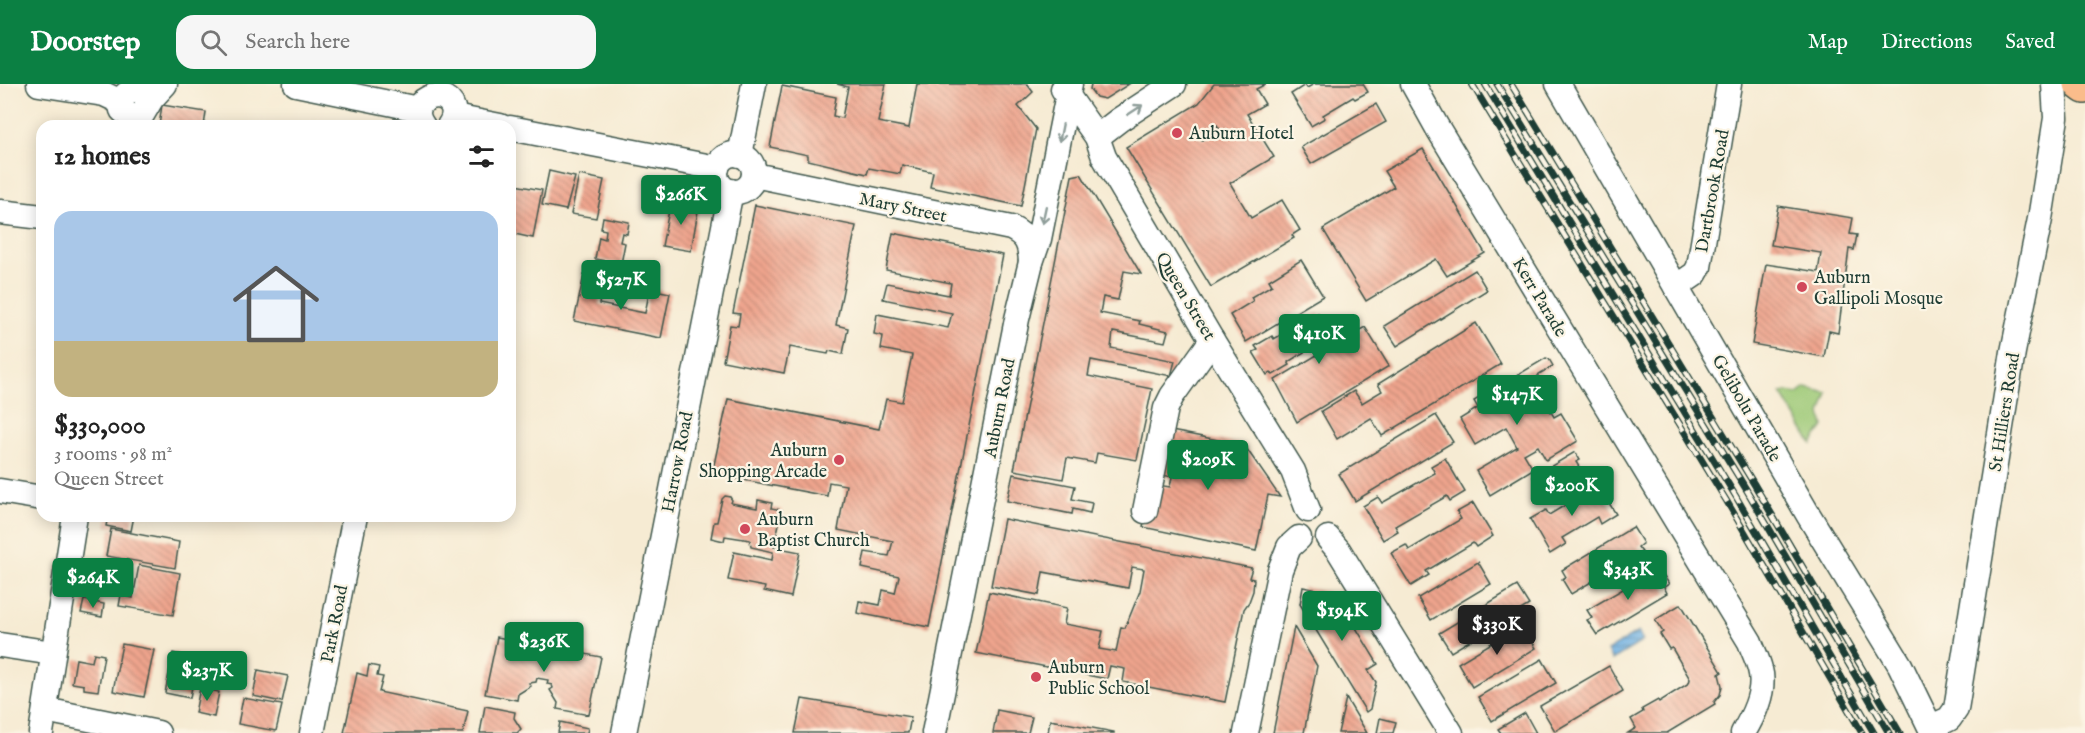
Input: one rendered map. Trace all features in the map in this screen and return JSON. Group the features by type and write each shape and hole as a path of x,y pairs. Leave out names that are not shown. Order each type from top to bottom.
{"highway":[{"path":"2081,84 2085,87"}],"street":[{"path":"39,84 104,94 130,115 142,115 152,98 165,84"},
{"path":"130,115 124,95 134,90 138,84"},
{"path":"296,84 420,118 420,104 442,90 451,104 451,120"},
{"path":"740,155 754,84"},
{"path":"1097,137 1174,84"},
{"name":"Kerr Parade","path":"1413,84 1750,642 1761,671 1760,692 1753,717 1743,733"},
{"name":"Gelibolu Parade","path":"1558,84 1809,516 1900,665 1932,730"},
{"name":"Dartbrook Road","path":"1676,287 1695,274 1699,267 1729,84"},
{"name":"St Hilliers Road","path":"1932,730 1949,718 1956,709 2013,352 2040,219 2056,118 2054,84"},
{"name":"Queen Street","path":"1066,88 1097,137 1104,157 1212,340 1293,471 1308,510"},
{"name":"Auburn Road","path":"934,733 1017,319 1041,229 1066,88"},
{"path":"516,129 717,168"},
{"path":"740,155 751,162 754,175 746,188 731,191 719,183 717,168 726,157 740,155"},
{"name":"Mary Street","path":"754,175 1011,228 1026,239 1030,248 1031,262"},
{"name":"Harrow Road","path":"624,733 731,191"},
{"path":"0,212 36,216"},
{"path":"1145,511 1166,408 1212,340"},
{"path":"0,491 36,497"},
{"path":"1314,509 1326,514 1332,525 1328,538 1324,542 1314,545 1299,538 1296,533 1296,521 1303,512 1314,509"},
{"path":"74,522 43,722 158,733"},
{"name":"Park Road","path":"312,733 355,522"},
{"path":"1246,733 1280,570 1289,547 1299,538"},
{"path":"1328,538 1451,733"},
{"path":"0,645 53,653"}],"green space":[{"path":"1806,388 1828,393 1821,414 1824,426 1812,444 1781,393 1798,394"}],"water":[{"path":"1638,632 1643,641 1612,660 1607,651"}],"building":[{"path":"837,84 886,84 878,122 909,128 917,84 1027,84 1033,92 1018,106 1036,129 1021,206 930,187 933,172 902,165 900,174 869,168 867,174 808,160 808,155 770,147 782,86 836,97 833,116 842,118 848,87"},
{"path":"1091,84 1129,84 1105,99 1096,97 1090,89"},
{"path":"1214,84 1266,84 1256,89 1265,104 1247,114 1274,157 1230,183 1251,218 1282,200 1300,230 1292,235 1294,238 1211,287 1126,147 1199,103","holes":["1217,125 1220,130 1202,140 1200,135"]},
{"path":"1314,84 1363,84 1368,92 1355,99 1353,97 1323,115 1325,118 1311,126 1291,94 1305,85 1307,88"},
{"path":"1376,104 1386,122 1311,164 1301,147"},
{"path":"162,105 206,112 205,120 160,120"},
{"path":"1423,149 1485,253 1447,276 1436,259 1366,301 1323,229 1394,187 1384,171"},
{"path":"549,171 575,177 566,210 542,205"},
{"path":"1081,174 1141,274 1124,271 1118,300 1103,297 1100,313 1140,321 1139,324 1168,331 1165,342 1113,332 1111,348 1175,361 1171,376 1091,360 1088,376 1152,389 1137,460 1097,453 1095,463 1067,458 1063,479 1014,470 1072,176"},
{"path":"579,175 604,180 596,218 571,214"},
{"path":"516,185 542,190 533,238 516,234"},
{"path":"671,200 699,205 691,251 662,246"},
{"path":"755,205 856,226 836,325 848,328 843,354 829,351 828,354 790,347 784,373 723,361 730,325 738,326 740,314 733,313"},
{"name":"Auburn Gallipoli Mosque","path":"1778,206 1853,218 1850,234 1857,235 1854,250 1849,249 1838,333 1829,331 1824,357 1752,344 1766,264 1818,272 1821,253 1771,245"},
{"path":"603,217 629,222 627,234 622,233 620,242 625,243 621,264 595,259 599,237 605,239 606,230 601,229"},
{"path":"893,233 1003,255 929,627 857,613 859,601 880,605 883,590 895,593 899,576 862,568 865,552 889,556 893,541 838,530 846,485 829,482 827,496 712,474 728,399 879,429 886,399 902,402 912,355 881,349 883,336 874,334 877,314 948,328 952,313 883,299 887,283 949,295 951,283 886,270"},
{"path":"1301,260 1323,296 1246,342 1230,315 1253,301 1251,297 1272,285 1269,280"},
{"path":"1475,270 1487,290 1397,346 1384,326"},
{"path":"584,275 604,279 599,304 645,313 650,289 670,293 661,338 574,321"},
{"path":"1318,313 1336,344 1365,327 1389,366 1297,422 1275,380 1322,352 1317,344 1288,362 1290,365 1273,375 1271,372 1267,375 1253,352 1258,350 1255,346 1272,336 1274,339"},
{"path":"1476,323 1501,364 1382,436 1371,418 1337,439 1321,411 1354,391 1362,403 1382,391 1378,384"},
{"path":"1546,358 1553,366 1539,374 1534,383 1554,417 1561,413 1578,441 1546,460 1538,446 1524,454 1533,469 1490,495 1476,471 1517,447 1506,427 1475,445 1460,419 1478,408 1474,401"},
{"path":"1436,415 1453,442 1355,501 1339,474"},
{"path":"1161,429 1244,445 1280,497 1268,495 1256,551 1143,527 1151,484 1170,487 1172,477 1153,473"},
{"path":"1575,452 1580,460 1576,462 1583,473 1555,490 1551,484 1541,490 1533,477"},
{"path":"1445,458 1465,492 1450,501 1447,496 1395,526 1398,531 1383,540 1363,506 1378,497 1382,503 1435,473 1431,466"},
{"path":"1013,474 1075,486 1072,499 1092,503 1090,513 1073,509 1072,514 1007,501"},
{"path":"1595,481 1616,514 1600,524 1597,517 1562,538 1566,544 1550,554 1530,519 1546,510 1549,515 1582,495 1579,491"},
{"path":"725,496 730,497 731,503 757,508 758,500 772,503 771,508 782,510 774,547 800,552 791,597 764,591 765,587 728,580 734,552 772,560 773,552 751,547 750,540 725,536 724,541 711,538 714,522 717,522 722,499"},
{"path":"1473,503 1493,536 1476,547 1473,543 1426,571 1429,575 1411,586 1391,553 1406,545 1409,550 1461,519 1457,512"},
{"path":"1004,519 1252,568 1249,578 1254,579 1253,591 1244,609 1225,702 1123,682 1125,669 1110,666 1107,679 976,653 989,592 1067,608 1064,624 1103,631 1099,649 1116,652 1121,627 1125,628 1140,591 1144,569 1132,567 1128,588 1043,572 1039,595 991,586"},
{"path":"107,522 133,522 131,531 106,526"},
{"path":"1633,527 1643,543 1638,547 1642,552 1571,594 1562,579 1566,577 1562,570"},
{"path":"111,529 179,542 175,568 106,556"},
{"path":"1478,562 1491,584 1431,620 1418,598"},
{"path":"139,565 180,573 173,615 119,606 121,595 133,598"},
{"path":"1659,568 1669,584 1664,587 1667,593 1597,635 1587,620 1592,618 1587,610"},
{"path":"1517,586 1529,605 1451,652 1439,633"},
{"path":"1303,587 1327,592 1336,606 1341,603 1378,664 1368,670 1376,682 1370,709 1366,712 1300,604"},
{"path":"84,600 104,604 102,617 81,613"},
{"path":"1681,604 1722,672 1719,674 1722,686 1720,695 1714,702 1715,704 1667,733 1628,733 1636,728 1631,719 1643,712 1642,709 1658,700 1659,702 1689,683 1690,679 1672,648 1669,649 1660,634 1663,632 1655,620"},
{"path":"1522,625 1536,648 1472,687 1458,663"},
{"path":"1294,627 1317,666 1304,733 1273,733"},
{"path":"497,637 601,657 589,715 557,709 558,703 550,690 553,688 552,685 547,684 548,680 537,678 536,682 529,683 531,686 518,694 517,700 485,694"},
{"path":"122,644 154,650 144,697 113,691"},
{"path":"94,653 104,655 98,691 84,689 84,685 72,683 76,659 92,662"},
{"path":"173,653 197,658 190,698 165,693"},
{"path":"202,657 219,660 216,675 199,671"},
{"path":"1542,659 1556,683 1492,721 1478,697"},
{"path":"369,665 379,667 377,676 383,677 379,692 468,711 463,733 344,733 357,673 367,676"},
{"path":"1609,666 1623,691 1555,731 1540,706"},
{"path":"258,670 288,676 282,702 253,696"},
{"path":"200,688 219,692 214,717 195,713"},
{"path":"243,698 282,705 276,731 238,724"},
{"path":"1346,698 1367,733 1338,733"},
{"path":"802,699 911,717 908,733 795,733"},
{"path":"485,706 515,712 514,718 521,729 517,733 480,733"},
{"path":"997,710 1032,717 1028,733 993,733"},
{"path":"1525,713 1536,733 1501,733 1498,729"},
{"path":"1380,718 1396,722 1393,733 1377,733"},
{"path":"1050,720 1114,732 1114,733 1048,733"},
{"path":"560,722 588,728 587,733 558,733"}],"railway":[{"path":"1472,84 1726,500 1862,733"},
{"path":"1485,84 1735,495 1874,733"},
{"path":"1497,84 1746,489 1889,733"},
{"path":"1511,84 1754,484 1900,733"}],"place":[{"name":"Auburn Hotel","path":"1177,133"},
{"name":"Auburn Gallipoli Mosque","path":"1802,287"},
{"name":"Auburn Shopping Arcade","path":"839,460"},
{"name":"Auburn Baptist Church","path":"745,529"},
{"name":"Auburn Public School","path":"1036,677"}]}
